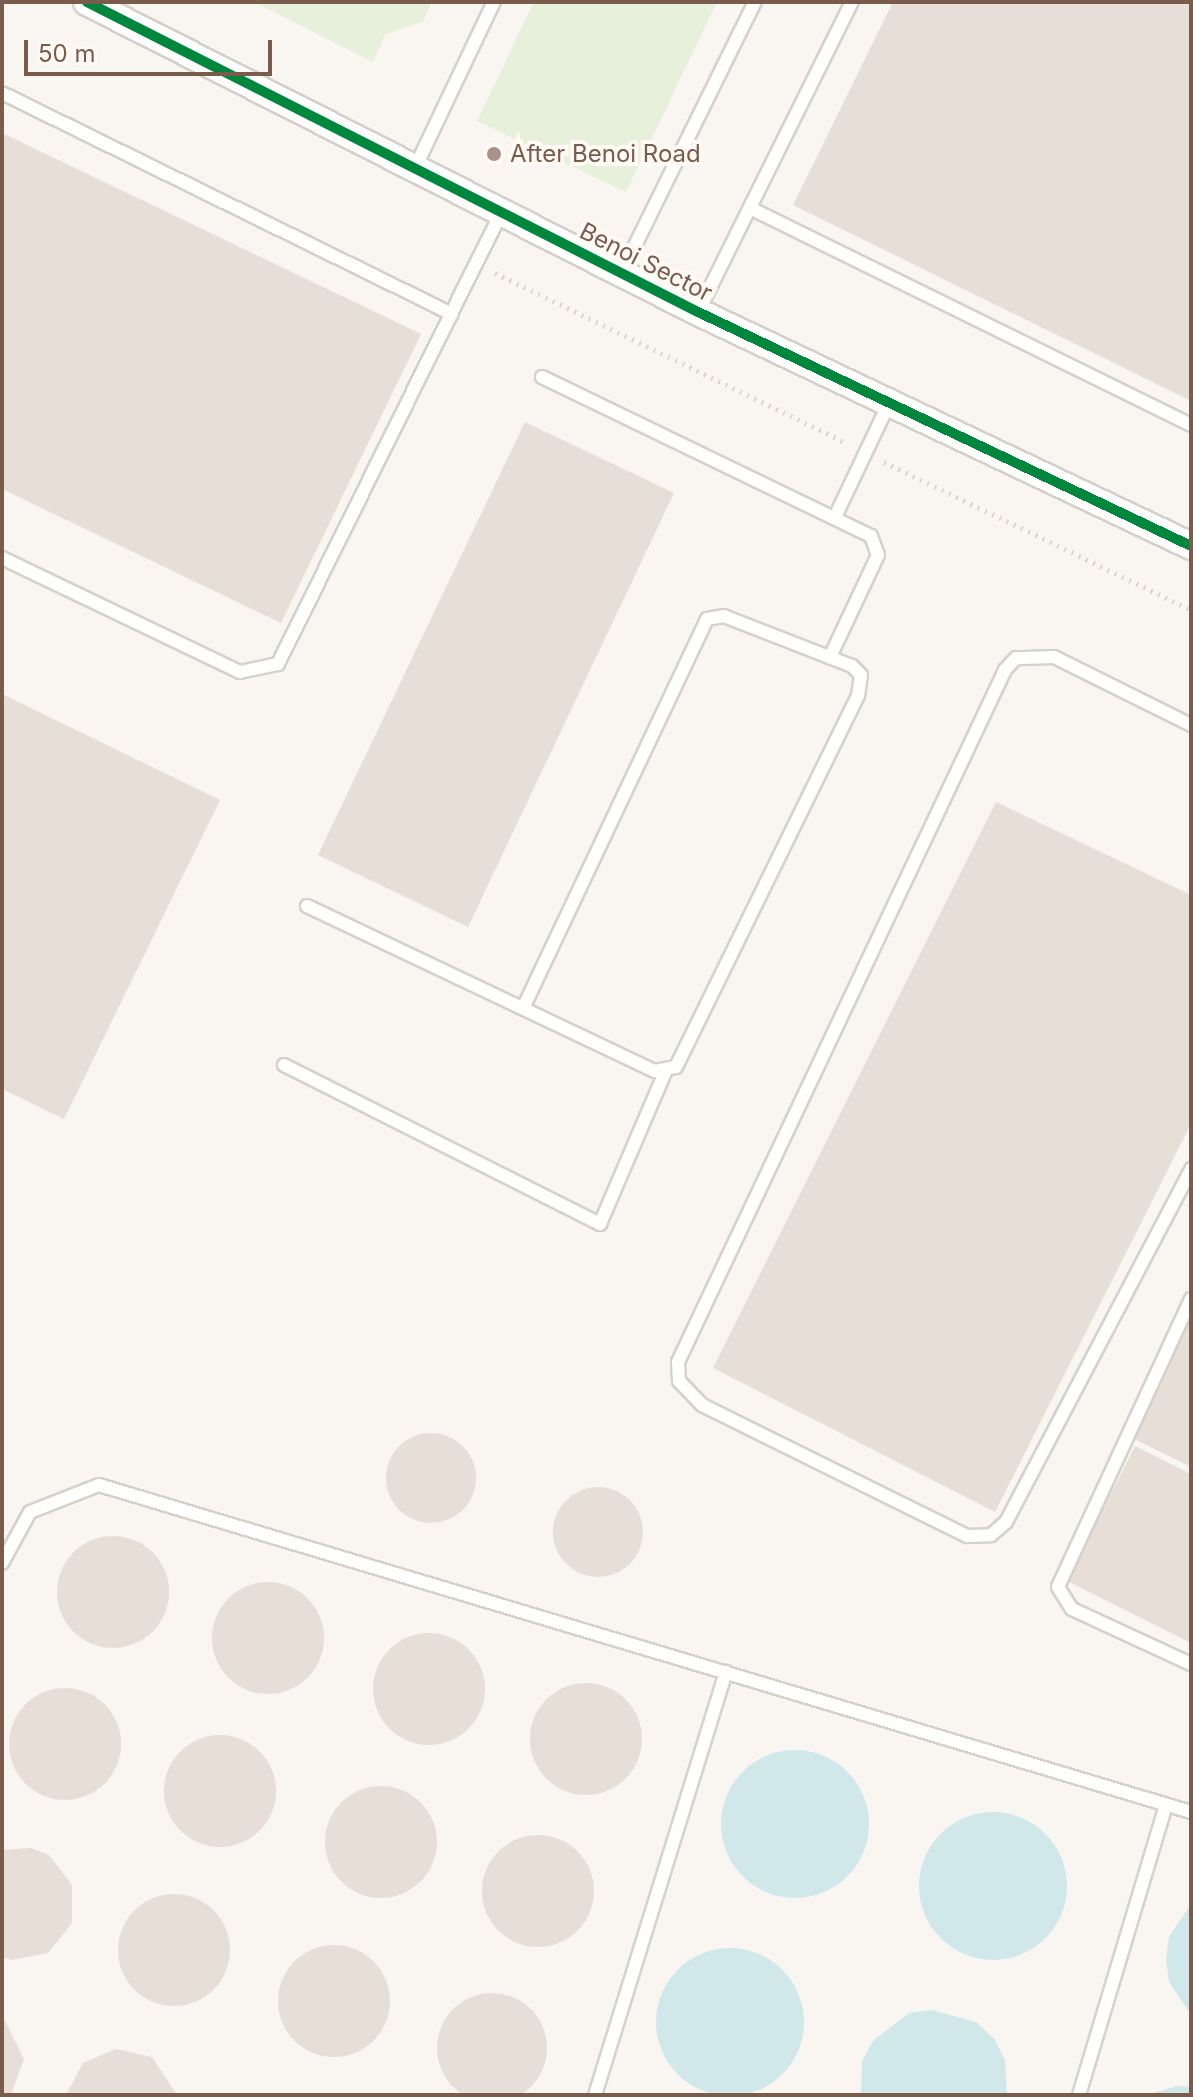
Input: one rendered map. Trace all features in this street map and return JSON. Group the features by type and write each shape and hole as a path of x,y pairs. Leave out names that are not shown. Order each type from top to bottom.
{"street":[{"name":"Benoi Sector","path":"87,2 698,312 1191,546"}],"lane":[{"path":"415,168 494,2"},
{"path":"622,272 755,2"},
{"path":"698,312 852,2"},
{"path":"2,93 452,314"},
{"path":"750,208 1191,425"},
{"path":"2,558 240,672 278,664 502,211"},
{"path":"542,377 835,517 878,544 830,657"},
{"path":"835,517 890,401"},
{"path":"284,1065 600,1224 665,1072 684,1060 863,685 852,666 724,616 707,619 523,1008"},
{"path":"1191,725 1054,657 1016,658 1005,670 678,1362 679,1381 702,1405 967,1536 991,1535 1006,1522 1191,1169"},
{"path":"307,906 665,1072"},
{"path":"1191,1299 1058,1587 1072,1609 1191,1664"},
{"path":"2,1563 30,1512 99,1485 1191,1812"},
{"path":"595,2095 726,1672"},
{"path":"1079,2095 1166,1805"}],"path":[{"path":"476,264 1191,610"}],"green space":[{"path":"254,2 432,2 423,21 385,35 373,62"},
{"path":"534,2 717,2 626,192 477,121"}],"water":[{"path":"795,1750 823,1755 847,1772 864,1796 869,1824 864,1852 847,1876 823,1893 795,1898 767,1893 743,1876 726,1852 721,1824 726,1796 743,1772 767,1755"},
{"path":"993,1812 1021,1817 1045,1834 1062,1858 1067,1886 1062,1914 1045,1938 1021,1955 993,1960 965,1955 941,1938 924,1914 919,1886 924,1858 941,1834 965,1817"},
{"path":"1191,1904 1191,2015 1169,1982 1166,1960 1169,1937"},
{"path":"730,1948 758,1953 782,1970 799,1994 804,2022 799,2050 782,2074 758,2091 730,2096 702,2091 678,2074 661,2050 656,2022 661,1994 678,1970 702,1953"},
{"path":"931,2010 976,2022 994,2039 1005,2060 1007,2095 861,2095 862,2061 873,2041 909,2013"},
{"path":"1178,2086 1191,2087 1191,2095 1146,2095"}],"building":[{"path":"893,2 1191,2 1191,401 793,205"},
{"path":"2,133 421,334 281,623 2,489"},
{"path":"525,422 674,493 468,927 318,855"},
{"path":"2,694 220,800 64,1119 2,1089"},
{"path":"996,802 1191,895 1191,1124 995,1512 713,1368"},
{"path":"1191,1317 1191,1467 1132,1438"},
{"path":"431,1433 448,1436 463,1446 473,1461 476,1478 473,1495 463,1510 448,1520 431,1523 414,1520 399,1510 389,1495 386,1478 389,1461 399,1446 414,1436"},
{"path":"1135,1446 1191,1474 1191,1643 1067,1581"},
{"path":"598,1487 615,1490 630,1500 640,1515 643,1532 640,1549 630,1564 615,1574 598,1577 581,1574 566,1564 556,1549 553,1532 556,1515 566,1500 581,1490"},
{"path":"113,1536 135,1540 153,1552 165,1570 169,1592 165,1614 153,1632 135,1644 113,1648 91,1644 73,1632 61,1614 57,1592 61,1570 73,1552 91,1540"},
{"path":"268,1582 290,1586 308,1598 320,1616 324,1638 320,1660 308,1678 290,1690 268,1694 246,1690 228,1678 216,1660 212,1638 216,1616 228,1598 246,1586"},
{"path":"429,1633 451,1637 469,1649 481,1667 485,1689 481,1711 469,1729 451,1741 429,1745 407,1741 389,1729 377,1711 373,1689 377,1667 389,1649 407,1637"},
{"path":"586,1683 608,1687 626,1699 638,1717 642,1739 638,1761 626,1779 608,1791 586,1795 564,1791 546,1779 534,1761 530,1739 534,1717 546,1699 564,1687"},
{"path":"65,1688 87,1692 105,1704 117,1722 121,1744 117,1766 105,1784 87,1796 65,1800 43,1796 25,1784 13,1766 9,1744 13,1722 25,1704 43,1692"},
{"path":"220,1735 242,1739 260,1751 272,1769 276,1791 272,1813 260,1831 242,1843 220,1847 198,1843 180,1831 168,1813 164,1791 168,1769 180,1751 198,1739"},
{"path":"381,1786 403,1790 421,1802 433,1820 437,1842 433,1864 421,1882 403,1894 381,1898 359,1894 341,1882 329,1864 325,1842 329,1820 341,1802 359,1790"},
{"path":"538,1835 560,1839 578,1851 590,1869 594,1891 590,1913 578,1931 560,1943 538,1947 516,1943 498,1931 486,1913 482,1891 486,1869 498,1851 516,1839"},
{"path":"31,1848 49,1855 72,1885 72,1923 48,1953 12,1960 2,1957 2,1850"},
{"path":"174,1894 196,1898 214,1910 226,1928 230,1950 226,1972 214,1990 196,2002 174,2006 152,2002 134,1990 122,1972 118,1950 122,1928 134,1910 152,1898"},
{"path":"334,1945 356,1949 374,1961 386,1979 390,2001 386,2023 374,2041 356,2053 334,2057 312,2053 294,2041 282,2023 278,2001 282,1979 294,1961 312,1949"},
{"path":"492,1993 513,1998 531,2009 542,2027 547,2048 542,2069 531,2087 513,2098 492,2103 471,2098 453,2087 442,2069 437,2048 442,2027 453,2009 471,1998"},
{"path":"2,2015 24,2059 11,2095 2,2095"},
{"path":"116,2049 152,2057 177,2095 66,2095 83,2063"}],"cycle path":[{"path":"87,2 698,312 1191,546"}],"place":[{"name":"After Benoi Road","path":"494,154"}]}
